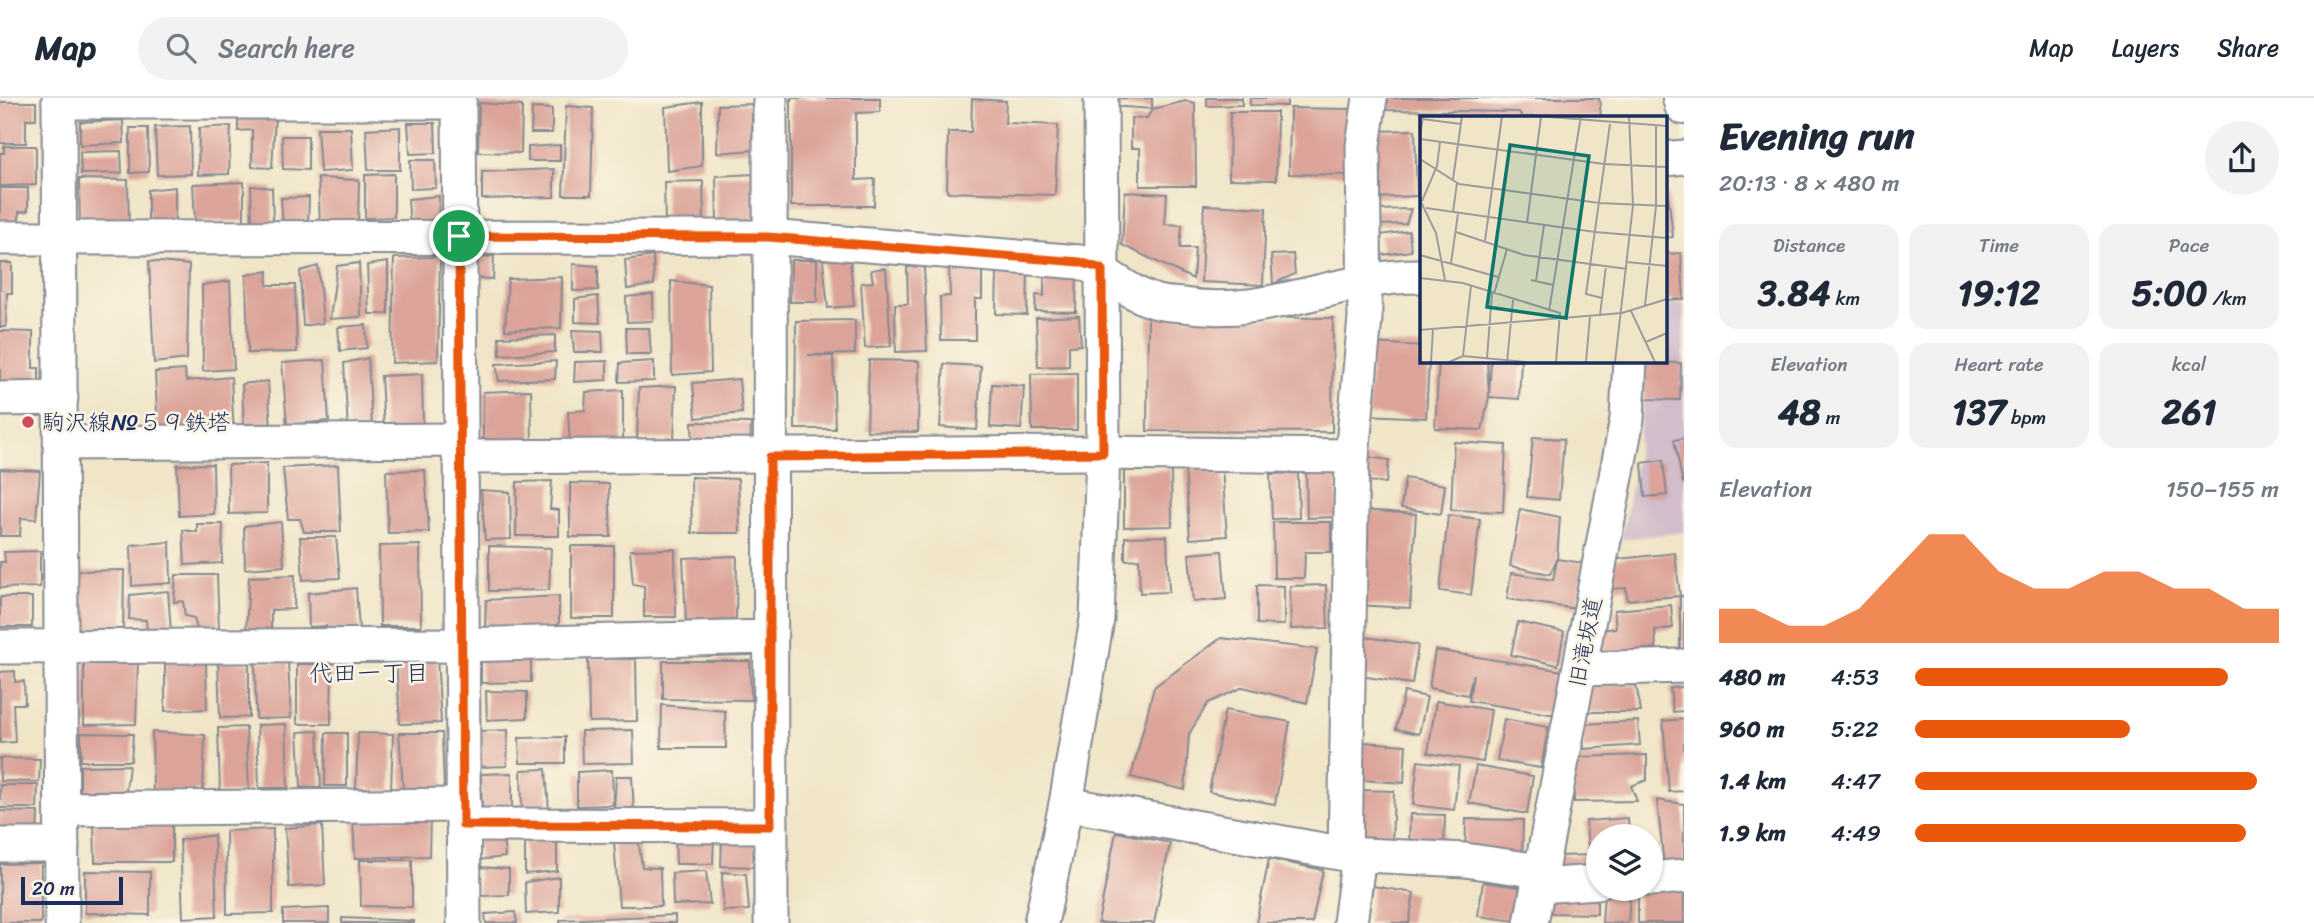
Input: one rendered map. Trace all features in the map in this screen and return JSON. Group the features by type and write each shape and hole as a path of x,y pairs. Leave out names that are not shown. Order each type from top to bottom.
{"main road":[{"path":"1682,98 1684,105"}],"street":[{"path":"770,98 768,637 771,923"},
{"path":"1041,923 1066,804 1097,619 1103,453 1101,98"},
{"path":"1350,923 1352,456 1365,318 1363,146 1370,98"},
{"path":"62,923 59,100 459,100 459,449 464,923"},
{"path":"1666,159 1684,157"},
{"path":"0,237 768,237 1080,262 1102,269 1150,300 1198,308 1261,307 1366,283 1381,277 1420,276"},
{"name":"旧滝坂道","path":"1531,923 1627,419 1630,362"},
{"path":"0,399 61,398"},
{"path":"61,443 770,457 1103,453 1352,456"},
{"path":"0,647 462,645 768,637"},
{"path":"1580,670 1684,666"},
{"path":"1066,804 1352,854 1465,860 1539,879 1586,881"},
{"path":"62,809 463,815 770,826"},
{"path":"0,845 62,845"},
{"path":"1663,877 1684,876"}],"shaded area":[{"path":"1666,304 1684,304 1684,532 1621,539 1637,456 1648,362 1666,362"}],"building":[{"path":"791,98 880,98 880,112 856,113 856,180 875,179 874,206 791,206"},
{"path":"1111,98 1152,98 1152,109 1111,106"},
{"path":"1207,98 1242,98 1242,105 1207,106"},
{"path":"1250,98 1287,98 1287,106 1250,105"},
{"path":"1386,98 1599,98 1601,116 1521,116 1519,112 1386,110"},
{"path":"972,99 1006,101 1005,123 1058,125 1055,195 947,192 948,132 971,132"},
{"path":"1186,101 1195,103 1196,186 1140,186 1140,148 1131,148 1131,118 1147,118 1152,109"},
{"path":"0,102 36,102 36,119 26,119 26,143 0,143"},
{"path":"702,102 702,166 667,171 665,107"},
{"path":"479,103 522,106 521,153 478,152"},
{"path":"752,104 753,150 717,153 718,105"},
{"path":"566,106 593,108 591,195 563,195"},
{"path":"532,108 552,109 552,133 531,133"},
{"path":"1290,108 1351,109 1350,175 1289,174"},
{"path":"1230,112 1277,112 1276,180 1229,179"},
{"path":"275,118 272,168 252,167 252,130 238,131 238,119"},
{"path":"123,120 124,143 80,145 80,122"},
{"path":"408,123 435,123 436,153 410,154"},
{"path":"190,126 191,174 157,175 155,127"},
{"path":"231,126 229,174 198,175 199,128"},
{"path":"400,127 400,170 368,170 366,129"},
{"path":"130,128 148,128 149,172 130,173"},
{"path":"317,128 351,128 353,170 320,172"},
{"path":"1415,130 1417,196 1375,198 1373,131"},
{"path":"282,136 308,136 308,170 283,169"},
{"path":"560,145 560,161 528,161 528,147"},
{"path":"4,146 36,146 36,185 0,186 0,153 4,153"},
{"path":"121,151 122,173 81,174 80,152"},
{"path":"410,160 435,160 436,188 411,189"},
{"path":"554,169 554,197 482,199 482,172"},
{"path":"394,174 394,217 365,218 365,175"},
{"path":"754,174 755,223 717,223 716,176"},
{"path":"318,178 359,180 358,223 320,225"},
{"path":"79,179 128,180 129,227 80,227"},
{"path":"703,181 704,220 665,222 664,182"},
{"path":"244,182 244,221 195,221 193,184"},
{"path":"251,186 272,188 273,223 252,225"},
{"path":"175,187 175,228 148,228 148,190"},
{"path":"0,188 28,188 28,211 19,212 19,222 0,222"},
{"path":"1125,192 1167,194 1165,224 1182,225 1180,248 1195,248 1193,279 1122,245"},
{"path":"1668,194 1673,237 1666,238"},
{"path":"439,196 438,226 410,228 408,199"},
{"path":"309,197 308,224 283,226 281,198"},
{"path":"1204,205 1266,208 1263,285 1201,282"},
{"path":"1411,209 1406,224 1376,225 1375,210"},
{"path":"1409,231 1411,251 1382,255 1380,235"},
{"path":"1681,253 1684,299 1666,300 1666,254"},
{"path":"1293,254 1295,274 1273,284 1271,255"},
{"path":"494,256 493,279 473,278 472,259"},
{"path":"653,256 654,285 627,289 625,260"},
{"path":"440,257 438,361 392,363 394,258"},
{"path":"850,257 854,306 828,308 823,260"},
{"path":"791,260 817,260 817,302 790,302"},
{"path":"149,261 189,265 187,359 154,363"},
{"path":"388,262 388,314 369,314 367,265"},
{"path":"0,263 12,263 12,293 7,293 6,327 0,327"},
{"path":"359,263 361,317 330,319 337,266"},
{"path":"573,264 598,266 598,290 573,291"},
{"path":"318,266 323,323 303,326 300,271"},
{"path":"924,266 927,351 896,352 895,304 908,304 907,267"},
{"path":"886,268 891,346 865,348 861,283 873,282 871,270"},
{"path":"949,268 982,268 982,299 975,299 975,340 941,340 940,297 950,296"},
{"path":"997,270 1028,270 1027,315 996,314"},
{"path":"1044,270 1077,270 1076,312 1035,311 1036,295 1044,296"},
{"path":"268,271 267,285 295,285 297,352 248,353 246,275"},
{"path":"562,277 561,328 505,330 508,279"},
{"path":"230,281 234,369 203,371 202,285"},
{"path":"671,281 709,285 711,372 672,375"},
{"path":"653,294 653,321 627,322 626,297"},
{"path":"598,296 600,323 575,322 575,299"},
{"path":"1079,316 1081,345 1069,346 1069,366 1038,367 1036,318"},
{"path":"1148,317 1333,318 1332,432 1147,431"},
{"path":"855,320 855,354 808,355 833,356 835,429 795,429 796,321"},
{"path":"366,325 367,348 340,351 338,327"},
{"path":"626,328 649,328 651,354 627,354"},
{"path":"572,330 602,331 603,352 574,352"},
{"path":"0,331 33,332 33,368 39,368 39,388 0,388"},
{"path":"555,335 555,352 500,355 499,337"},
{"path":"1372,343 1420,346 1420,362 1429,362 1426,418 1368,415"},
{"path":"368,358 372,428 348,430 344,363"},
{"path":"325,360 329,421 287,425 282,363"},
{"path":"869,360 919,361 918,432 867,431"},
{"path":"556,361 555,379 499,381 496,364"},
{"path":"607,361 607,380 574,382 575,362"},
{"path":"654,361 654,381 619,382 620,363"},
{"path":"1439,362 1487,362 1489,397 1482,430 1435,428"},
{"path":"1491,362 1521,362 1519,399 1489,397"},
{"path":"1645,362 1681,363 1680,400 1644,399"},
{"path":"944,364 981,366 977,430 940,427"},
{"path":"185,370 186,381 231,377 234,435 158,433 155,372"},
{"path":"1077,373 1077,430 1032,430 1031,374"},
{"path":"422,374 423,429 384,431 381,376"},
{"path":"739,379 742,413 696,418 693,383"},
{"path":"268,381 271,429 244,432 242,384"},
{"path":"992,384 1024,386 1021,429 990,427"},
{"path":"676,386 674,439 637,439 639,388"},
{"path":"531,390 532,449 501,449 501,440 483,439 483,392"},
{"path":"623,390 623,446 570,448 568,412 585,410 586,392"},
{"path":"692,422 751,423 750,447 693,450"},
{"path":"1533,437 1564,439 1559,500 1527,497"},
{"path":"1684,438 1684,483 1683,483 1674,440"},
{"path":"1454,442 1506,445 1503,512 1451,510"},
{"path":"1361,456 1389,460 1386,483 1358,480"},
{"path":"1663,460 1667,495 1645,497 1642,463"},
{"path":"267,463 267,513 229,514 228,465"},
{"path":"213,464 214,514 179,516 177,465"},
{"path":"338,465 341,532 304,532 300,519 288,519 283,468"},
{"path":"1222,467 1227,536 1190,539 1185,469"},
{"path":"1337,467 1338,517 1307,518 1306,468"},
{"path":"0,469 40,471 36,519 21,518 20,536 0,536"},
{"path":"425,470 429,532 388,533 386,471"},
{"path":"1171,470 1172,526 1124,527 1124,471"},
{"path":"1298,473 1299,518 1272,519 1270,474"},
{"path":"691,477 738,479 740,533 692,533"},
{"path":"1405,478 1445,485 1441,514 1401,508"},
{"path":"552,481 550,509 559,510 559,536 516,536 517,482"},
{"path":"570,483 609,484 611,537 570,537"},
{"path":"481,490 510,492 511,539 485,540"},
{"path":"1520,509 1560,517 1557,559 1550,574 1510,566"},
{"path":"1361,510 1416,514 1410,608 1355,605"},
{"path":"1448,515 1480,519 1471,595 1440,591"},
{"path":"281,522 284,566 245,569 244,526"},
{"path":"1273,522 1331,522 1331,552 1305,552 1304,578 1274,578"},
{"path":"197,524 223,524 222,563 185,565 183,530 197,532"},
{"path":"1167,536 1169,592 1140,593 1139,559 1125,560 1125,537"},
{"path":"300,537 336,537 340,578 303,580"},
{"path":"170,542 171,583 132,586 131,545"},
{"path":"420,545 421,626 380,626 379,546"},
{"path":"489,546 551,548 549,590 489,591"},
{"path":"571,546 614,546 614,618 571,618"},
{"path":"675,549 676,617 644,617 644,586 633,584 630,550"},
{"path":"40,551 40,587 0,588 0,562 5,562 4,552"},
{"path":"1222,551 1226,599 1193,602 1189,554"},
{"path":"1675,553 1680,596 1627,600 1626,588 1612,589 1609,560"},
{"path":"737,556 736,620 686,622 683,558"},
{"path":"1557,559 1583,563 1577,609 1507,599 1511,573 1553,580"},
{"path":"124,570 123,631 76,632 75,571"},
{"path":"176,575 217,575 219,629 197,629 194,618 185,616 183,601 174,602"},
{"path":"295,575 294,609 271,610 271,632 246,631 249,577"},
{"path":"1257,585 1284,586 1284,625 1257,624"},
{"path":"1326,585 1328,628 1291,629 1290,586"},
{"path":"356,588 359,630 327,632 326,626 309,627 308,593"},
{"path":"168,591 171,632 147,632 146,620 129,619 130,595"},
{"path":"559,596 559,629 485,629 486,600"},
{"path":"1680,596 1684,596 1684,657 1680,657"},
{"path":"0,597 32,597 32,627 0,627"},
{"path":"1671,605 1673,628 1655,630 1656,648 1601,653 1599,630 1616,628 1614,610"},
{"path":"1518,622 1564,632 1558,665 1511,655"},
{"path":"1360,636 1418,645 1412,684 1354,675"},
{"path":"1221,638 1317,649 1307,703 1243,687 1208,703 1189,734 1185,790 1131,777 1154,687"},
{"path":"1435,650 1563,671 1556,715 1469,701 1473,674 1468,695 1429,688"},
{"path":"481,654 531,654 531,682 481,683"},
{"path":"437,657 441,723 400,724 396,658"},
{"path":"588,658 636,659 637,721 589,722"},
{"path":"84,661 138,661 136,724 84,725"},
{"path":"165,661 206,661 207,709 165,711"},
{"path":"255,661 288,662 291,718 256,719"},
{"path":"663,661 750,661 751,700 663,699"},
{"path":"218,662 249,662 249,717 220,718"},
{"path":"297,664 332,664 331,724 297,724"},
{"path":"15,671 15,682 24,681 25,704 13,704 15,742 0,743 0,672"},
{"path":"1636,685 1641,712 1588,712 1577,686"},
{"path":"1684,687 1684,711 1673,712 1670,688"},
{"path":"486,691 527,692 527,718 487,720"},
{"path":"1404,692 1427,697 1419,734 1396,729"},
{"path":"1436,701 1491,710 1483,762 1428,753"},
{"path":"662,705 725,711 726,748 661,748"},
{"path":"1225,710 1290,722 1275,804 1209,792"},
{"path":"1504,719 1548,727 1541,768 1497,761"},
{"path":"1684,719 1684,791 1669,792 1663,721"},
{"path":"1638,721 1640,745 1584,749 1582,724"},
{"path":"286,724 288,788 259,788 257,725"},
{"path":"246,727 249,791 220,793 218,728"},
{"path":"508,730 507,766 481,767 480,731"},
{"path":"633,730 634,763 582,764 581,731"},
{"path":"318,731 321,787 301,788 298,732"},
{"path":"152,732 205,735 203,791 153,791"},
{"path":"81,733 133,734 131,761 81,761"},
{"path":"326,733 347,733 347,786 325,786"},
{"path":"358,733 393,734 391,790 356,788"},
{"path":"399,733 442,733 444,790 403,789"},
{"path":"565,737 565,763 520,763 519,738"},
{"path":"1363,742 1406,745 1404,783 1361,780"},
{"path":"1647,755 1647,780 1631,786 1637,801 1574,802 1573,757"},
{"path":"0,758 40,759 39,782 0,781"},
{"path":"1418,761 1459,766 1454,810 1413,805"},
{"path":"129,765 126,791 80,791 80,766"},
{"path":"1476,766 1533,776 1527,814 1469,803"},
{"path":"546,769 549,812 522,814 521,770"},
{"path":"612,770 613,805 577,806 577,772"},
{"path":"512,773 512,812 482,814 481,774"},
{"path":"616,776 632,776 634,813 614,810"},
{"path":"0,785 38,785 37,808 0,808"},
{"path":"1360,790 1394,791 1392,845 1359,844"},
{"path":"1657,800 1684,804 1684,863 1664,865 1663,824 1660,824"},
{"path":"0,811 38,812 37,836 0,835"},
{"path":"1410,814 1445,815 1444,853 1409,851"},
{"path":"430,818 429,856 355,858 353,820"},
{"path":"1628,818 1628,824 1586,824 1586,821"},
{"path":"1466,819 1523,820 1522,861 1465,860"},
{"path":"172,822 172,862 95,862 94,823"},
{"path":"322,825 325,885 289,887 285,828"},
{"path":"273,829 273,913 227,914 226,831"},
{"path":"1116,832 1170,843 1154,923 1098,923"},
{"path":"557,833 557,871 525,874 525,834"},
{"path":"503,834 505,857 479,860 477,835"},
{"path":"714,834 713,864 676,864 675,836"},
{"path":"214,835 217,916 183,918 180,840"},
{"path":"638,837 642,867 660,868 661,906 619,906 614,842"},
{"path":"755,838 755,867 721,866 722,839"},
{"path":"1586,855 1586,874 1552,877 1552,856"},
{"path":"1269,859 1323,870 1312,923 1256,923"},
{"path":"360,860 412,860 412,907 361,906"},
{"path":"41,863 41,923 0,923 0,864"},
{"path":"478,867 509,869 509,895 478,896"},
{"path":"85,871 150,872 150,915 85,913"},
{"path":"706,871 710,904 673,905 672,873"},
{"path":"722,872 746,874 749,910 723,911"},
{"path":"559,877 559,912 526,914 525,882"},
{"path":"1483,882 1520,887 1515,921 1478,916"},
{"path":"1373,886 1414,893 1409,923 1367,923"},
{"path":"1663,888 1684,888 1684,923 1638,923 1638,901 1663,901"},
{"path":"1548,893 1586,893 1586,901 1597,901 1597,914 1548,913"},
{"path":"1604,901 1630,901 1628,923 1602,923"},
{"path":"329,908 329,923 283,923 283,910"},
{"path":"515,912 517,923 486,923 485,914"},
{"path":"675,915 675,923 560,923 560,920"},
{"path":"342,918 414,921 414,923 342,923"}],"place":[{"name":"駒沢線№５９鉄塔","path":"28,422"}],"district":[{"name":"代田一丁目","path":"369,673"}],"route":[{"path":"459,236 768,237 1080,262 1102,269 1103,453 770,457 770,826 463,825 459,236"}]}
